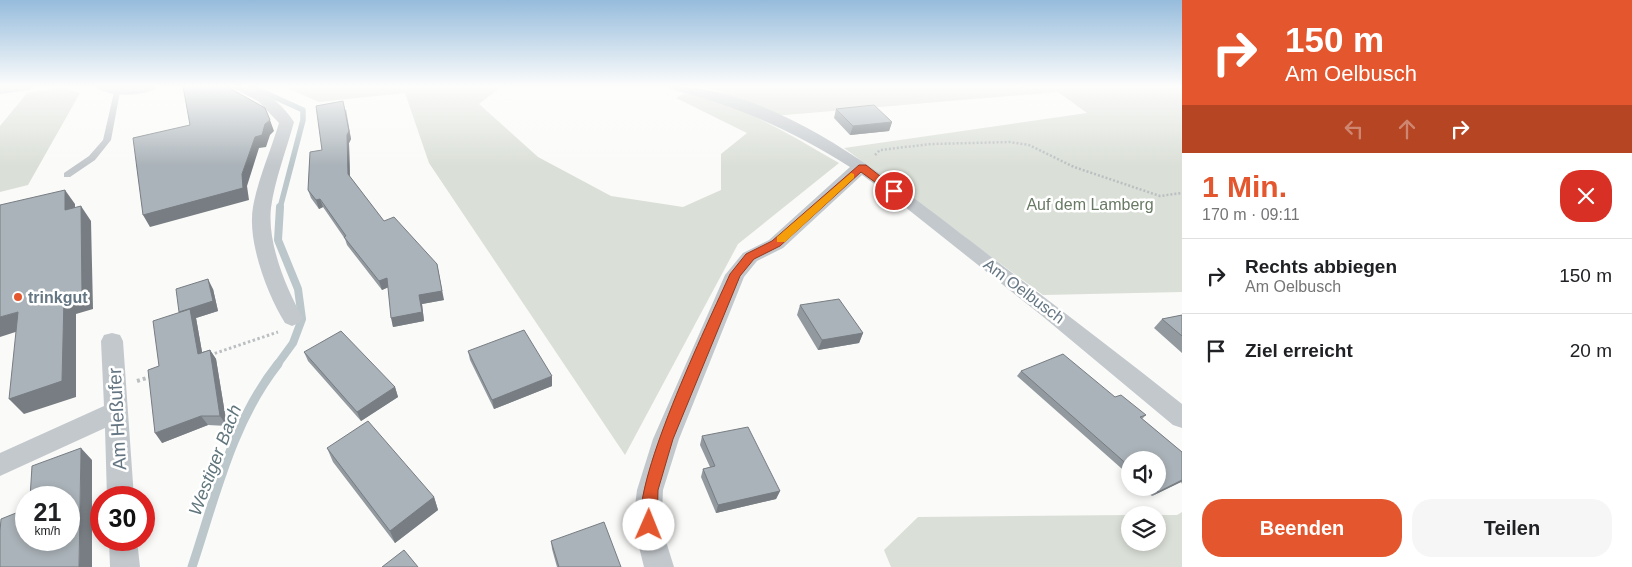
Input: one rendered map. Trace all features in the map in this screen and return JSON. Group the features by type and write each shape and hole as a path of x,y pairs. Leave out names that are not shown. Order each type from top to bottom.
{"street":[{"path":"277,112 287,122 262,207 261,233 282,302 292,318"},
{"name":"Am Oelbusch","path":"758,112 811,137 863,167 1066,322 1182,418"},
{"path":"659,567 650,535 648,514 650,490 666,439 735,274 750,257 776,244 863,167"},
{"name":"Am Heßufer","path":"112,341 120,486"},
{"path":"0,465 116,400"},
{"path":"123,551 124,567"}],"lane":[{"path":"67,175 92,158 107,140 113,112"}],"path":[{"path":"863,167 880,150 931,144 1010,142 1029,146 1074,167 1124,186 1160,196 1182,193"},
{"path":"204,358 281,331 292,318"},
{"path":"116,400 159,374"}],"green space":[{"path":"11,112 69,112 28,185 0,192 0,126"},
{"path":"412,112 488,112 538,157 611,196 683,207 721,190 721,154 747,133 705,112 746,112 839,163 738,244 625,455 429,163"},
{"name":"Auf dem Lamberg","path":"765,112 815,112 773,116"},
{"name":"Auf dem Lamberg","path":"1182,112 1182,292 1043,295 844,148 1087,113"},
{"path":"1182,512 1182,567 891,567 884,550 918,517 1121,515 1121,551 1166,551 1166,515 1177,515"}],"building":[{"path":"188,112 267,112 270,120 265,124 262,135 255,137 242,174 243,188 143,215 133,138 190,125"},
{"path":"317,112 345,112 349,131 347,135 348,174 384,221 394,217 437,264 442,291 419,295 422,312 391,318 387,278 379,281 344,237 346,236 320,199 316,200 308,190 310,152 322,150"},
{"path":"839,112 882,112 892,122 853,126"},
{"path":"65,190 65,210 81,206 82,293 64,298 62,381 9,399 18,312 0,317 0,205"},
{"path":"208,279 213,301 179,312 176,289"},
{"path":"839,299 863,333 822,340 800,305"},
{"path":"190,309 198,354 210,350 220,416 201,416 155,433 148,370 159,366 153,321"},
{"path":"1182,315 1182,336 1162,319"},
{"path":"524,330 552,376 492,400 468,351"},
{"path":"341,331 395,387 357,412 304,352"},
{"path":"1063,354 1115,397 1121,395 1146,415 1140,417 1182,452 1182,480 1166,488 1166,451 1121,451 1121,459 1021,371"},
{"path":"368,421 434,497 390,531 327,448"},
{"path":"748,427 780,491 718,505 703,469 715,466 702,436"},
{"path":"81,448 80,508 80,486 31,486 32,466"},
{"path":"15,513 15,551 79,551 79,567 0,567 1,519"},
{"path":"604,522 621,567 559,567 551,541"},
{"path":"404,550 418,567 382,567"}],"waterway":[{"name":"Westiger Bach","path":"280,208 303,120 303,112"},
{"name":"Westiger Bach","path":"277,365 293,343 302,319 298,289 278,240 280,207"},
{"name":"Westiger Bach","path":"192,567 226,461 248,410 278,364"}],"slow traffic":[{"path":"781,239 851,176"}],"place":[{"name":"trinkgut","path":"18,297"}],"route":[{"path":"649,525 650,490 666,439 735,274 750,257 776,244 857,170 863,167 894,191"}]}
